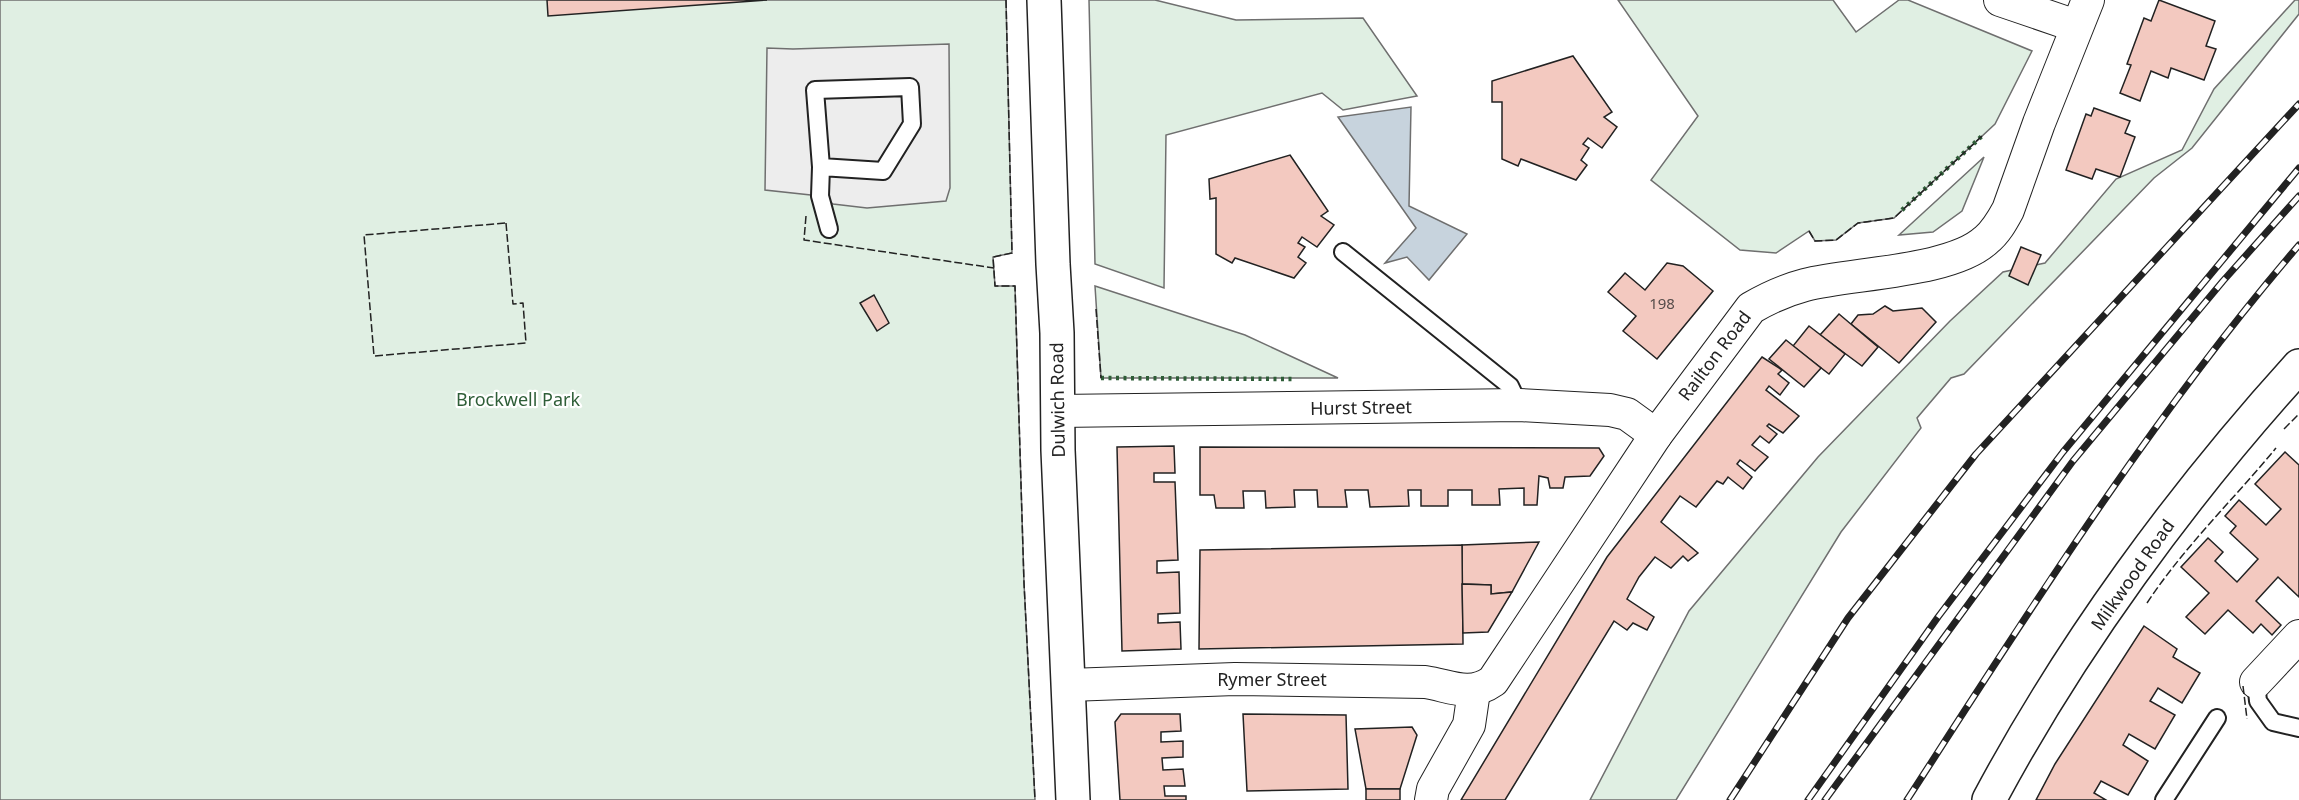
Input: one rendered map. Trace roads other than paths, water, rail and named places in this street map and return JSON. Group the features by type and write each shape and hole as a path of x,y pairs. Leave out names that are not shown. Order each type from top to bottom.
{"main road":[{"name":"Dulwich Road","path":"1044,0 1073,800"},
{"name":"Milkwood Road","path":"1989,800 2055,688 2162,532 2231,445 2299,366"}],"street":[{"path":"2000,0 2082,13"},
{"name":"Railton Road","path":"1474,691 1493,681 1656,435 1750,308 1770,297 1806,284 1938,263 1974,249 1986,241 2001,223 2008,210 2082,13"},
{"name":"Hurst Street","path":"1058,411 1519,405 1619,412 1627,414 1656,435"},
{"path":"2256,682 2299,636"},
{"name":"Rymer Street","path":"1069,685 1235,679 1425,682 1462,691 1474,691"},
{"path":"1431,800 1433,789 1469,725 1474,691"}],"lane":[{"path":"821,167 883,171 912,124 910,87 815,90 821,167 820,196 829,229"},
{"path":"1343,252 1510,386 1519,405"},
{"path":"2256,682 2258,701 2273,722 2299,728"},
{"path":"2164,800 2217,718"}],"railway":[{"path":"1730,800 1848,618 1976,454 2299,104"},
{"path":"1808,800 1938,617 2063,452 2299,168"},
{"path":"1825,800 2073,461 2223,281 2299,196"},
{"path":"1907,800 2046,586 2143,446 2193,377 2299,245"}],"park label":[{"name":"Brockwell Park","path":"518,400"}]}
